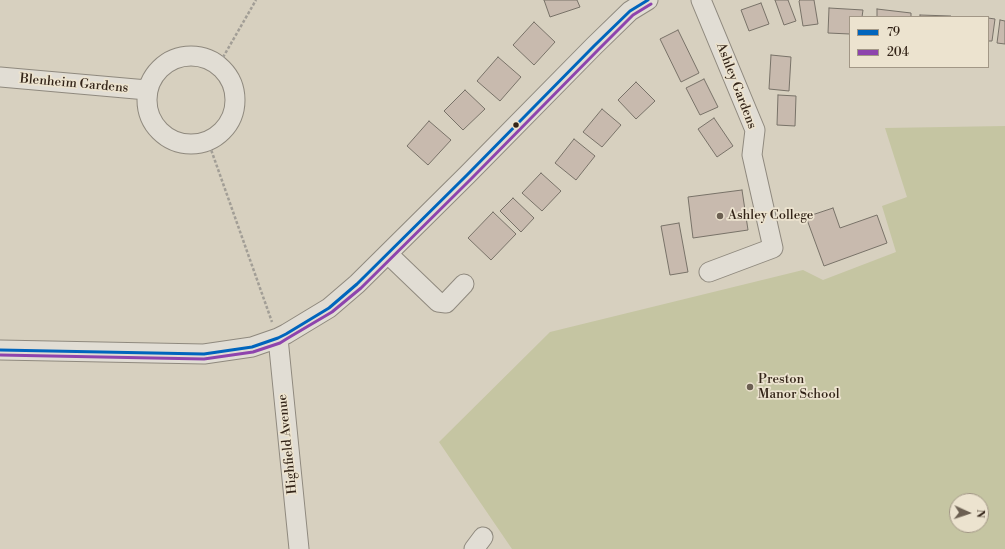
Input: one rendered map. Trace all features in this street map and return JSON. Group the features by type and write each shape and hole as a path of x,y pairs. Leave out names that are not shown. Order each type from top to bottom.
{"street":[{"name":"Ashley Gardens","path":"701,0 755,130 752,155 773,248 709,272"},
{"path":"0,350 204,354 252,347 278,338 329,308 357,284 594,46 630,11 645,1"},
{"name":"Blenheim Gardens","path":"198,56 213,61 227,73 234,87 236,98 234,113 228,125 210,140 196,145 187,145 172,141 157,129 149,116 146,100 147,90 153,76 165,64 179,57 198,56"},
{"name":"Blenheim Gardens","path":"0,77 147,90"},
{"path":"388,254 438,302 446,303 464,284"},
{"name":"Highfield Avenue","path":"278,338 299,549"}],"path":[{"path":"218,66 256,0"},
{"path":"208,141 278,338"}],"green space":[{"name":"Preston Manor School","path":"1005,126 1005,549 512,549 439,442 550,332 803,270 823,280 896,252 882,206 907,197 885,128"}],"building":[{"path":"544,0 577,0 580,7 550,17"},
{"path":"775,0 788,0 796,21 784,25"},
{"path":"800,0 814,0 818,24 803,26"},
{"path":"761,3 769,24 749,31 741,10"},
{"path":"829,8 863,10 862,16 849,16 849,34 828,33"},
{"path":"877,9 911,13 911,16 877,16"},
{"path":"920,15 951,16 920,16"},
{"path":"989,18 995,19 992,41 989,41"},
{"path":"1000,20 1005,21 1005,44 997,43"},
{"path":"534,22 555,42 534,65 513,45"},
{"path":"678,30 699,73 681,82 660,39"},
{"path":"771,55 791,57 789,91 769,89"},
{"path":"498,57 521,77 500,101 477,81"},
{"path":"704,79 718,107 700,115 686,88"},
{"path":"636,82 655,101 636,119 618,100"},
{"path":"465,90 485,109 463,130 444,111"},
{"path":"778,95 796,96 795,126 777,125"},
{"path":"602,109 621,125 602,147 583,132"},
{"path":"714,118 733,146 717,157 698,129"},
{"path":"429,121 451,140 428,165 407,146"},
{"path":"574,139 595,156 576,180 555,163"},
{"path":"541,173 561,191 542,211 522,193"},
{"path":"742,190 748,230 693,238 688,197"},
{"path":"513,198 534,218 521,232 500,211"},
{"path":"833,208 840,228 877,215 887,243 824,266 806,217"},
{"path":"493,212 516,234 491,260 468,238"},
{"path":"679,223 688,272 670,275 661,226"}],"transit line":[{"name":"79","path":"0,350 204,354 252,347 286,334 329,308 357,284 594,46 630,11 648,0"},
{"name":"204","path":"0,355 204,359 253,352 280,343 332,312 361,288 633,15 651,4"}],"place":[{"name":"Ashley College","path":"720,216"},
{"name":"Preston Manor School","path":"750,387"}]}
